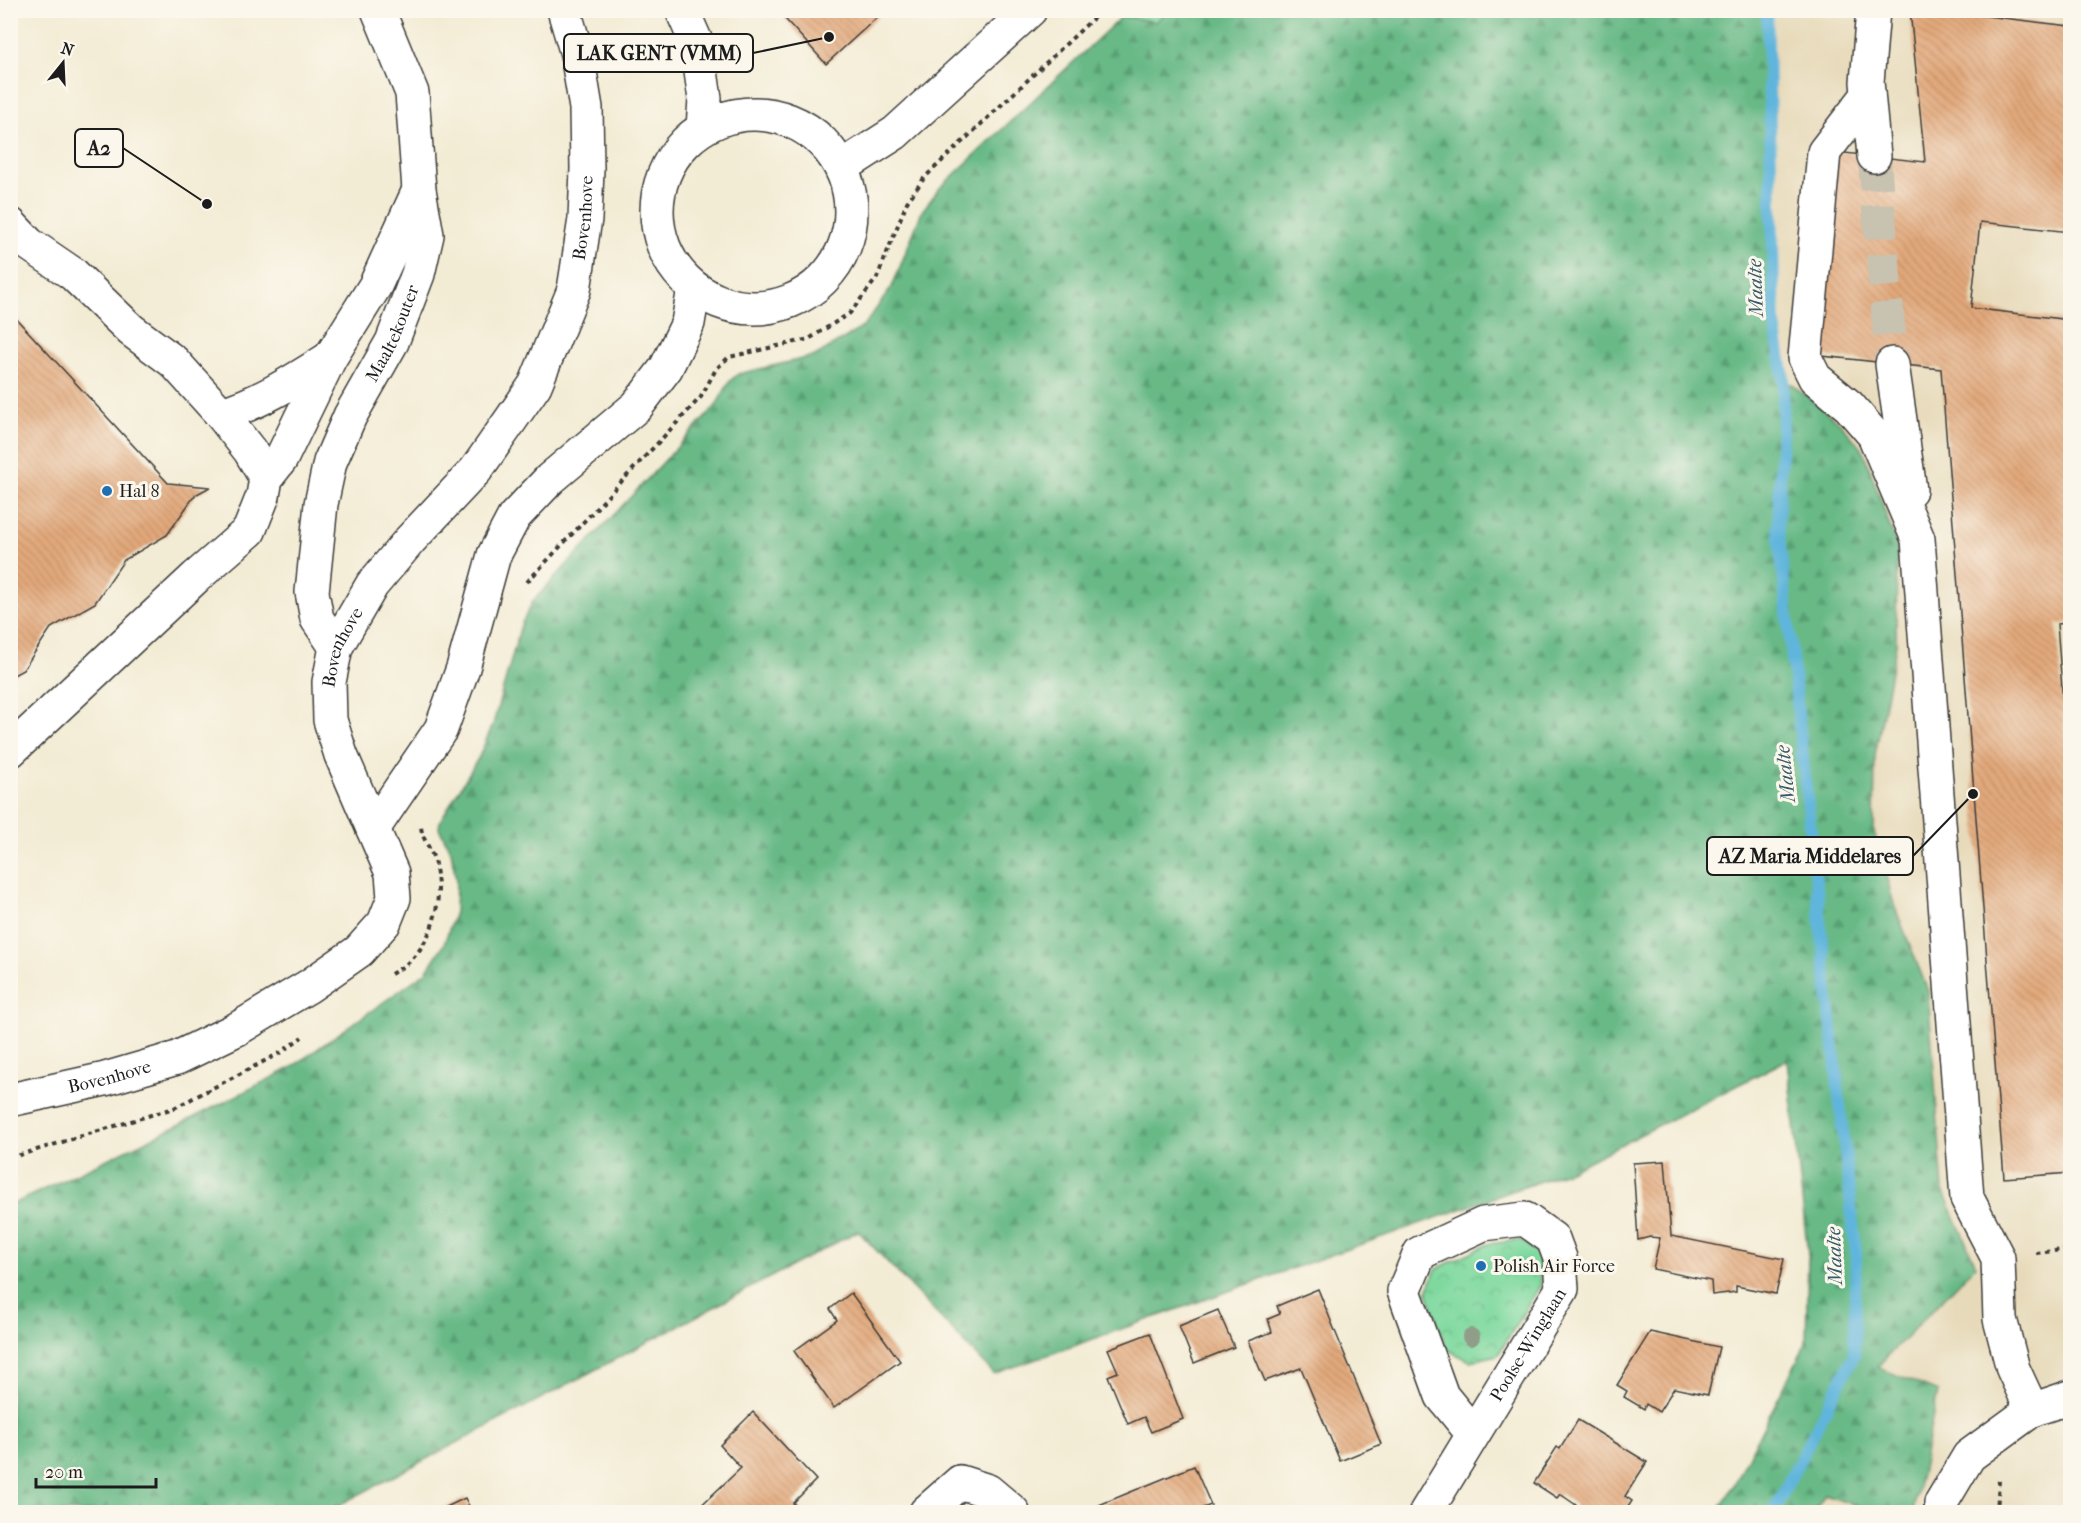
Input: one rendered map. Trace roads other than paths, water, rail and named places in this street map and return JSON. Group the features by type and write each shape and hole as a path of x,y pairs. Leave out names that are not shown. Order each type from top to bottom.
{"street":[{"name":"Maaltekouter","path":"336,647 316,619 312,592 321,504 330,462 350,416 392,342 418,274 427,235 419,189 412,93 378,10"},
{"name":"Bovenhove","path":"10,1100 105,1079 177,1058 237,1029 309,986 359,951 384,923 394,898 392,873 341,755 330,720 329,682 336,647 372,585 410,540 476,470 536,385 574,290 585,219 586,108 577,54 564,10"},
{"path":"682,10 697,44 705,99 704,128"},
{"path":"842,167 895,133 1030,10"},
{"path":"1873,10 1867,82 1874,156"},
{"path":"1868,95 1824,152 1805,358 1815,378 1849,406 1874,435 1918,539"},
{"path":"765,114 796,123 823,142 842,167 851,199 850,232 838,262 816,287 788,304 755,309 722,303 693,288 672,265 660,236 657,205 664,174 680,148 704,128 733,116 765,114"},
{"path":"10,751 196,577 249,531 263,496 266,478 281,459 330,358 375,286 419,189"},
{"path":"10,224 29,244 73,274 131,330 174,362 221,414 250,451 266,478"},
{"path":"374,829 441,729 463,668 494,555 514,518 550,479 637,406 666,368 688,324 693,288"},
{"path":"221,414 243,408 300,378 330,358"},
{"path":"1892,364 1918,539 1967,1198 1998,1258 2000,1319 2013,1369 2032,1410"},
{"name":"Poolse-Winglaan","path":"1426,1512 1562,1289 1560,1258 1553,1239 1525,1219 1483,1224 1420,1253 1404,1291 1442,1396 1473,1434"},
{"path":"1941,1512 1941,1503 1969,1456 2032,1410 2070,1397"},
{"path":"926,1512 960,1482 988,1491 1013,1512"}],"waterway":[{"name":"Maalte","path":"1767,10 1775,325 1784,378 1778,527 1856,1253 1854,1355 1773,1512"}],"tunnel":[{"path":"1874,156 1892,364"}],"place":[{"name":"LAK GENT (VMM)","path":"829,37"},
{"name":"A2","path":"207,204"},
{"name":"Hal 8","path":"107,491"},
{"name":"AZ Maria Middelares","path":"1973,794"},
{"name":"Polish Air Force","path":"1481,1266"}]}
